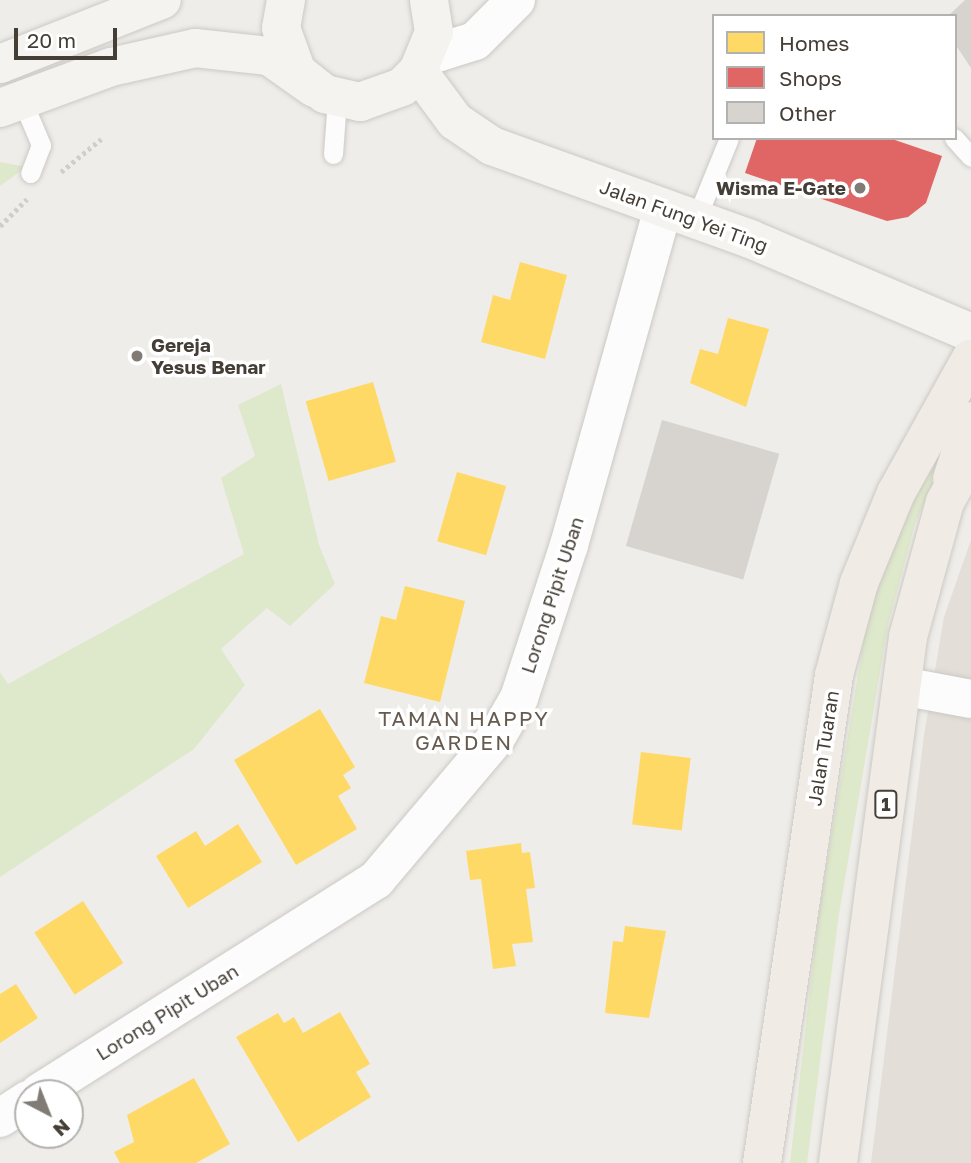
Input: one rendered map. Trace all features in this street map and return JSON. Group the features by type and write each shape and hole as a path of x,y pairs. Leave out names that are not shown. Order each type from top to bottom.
{"main road":[{"name":"Jalan Tuaran","path":"762,1163 834,675 859,583 896,493 971,358"},
{"path":"945,502 971,421"},
{"name":"1","path":"838,1163 901,686 945,502 971,455"}],"street":[{"path":"0,64 162,0"},
{"path":"286,0 285,51 326,94"},
{"path":"423,64 434,32 429,0"},
{"path":"11,104 111,67 195,48 269,56 326,94 382,97 423,64 475,41 516,0"},
{"name":"Jalan Fung Yei Ting","path":"423,64 455,121 492,146 679,214 971,333"},
{"name":"Lorong Pipit Uban","path":"61,1079 376,880 496,738 519,698 679,214"},
{"path":"901,686 971,699"}],"lane":[{"path":"326,94 333,154"},
{"path":"11,104 41,145 30,173"},
{"path":"679,214 728,140"},
{"path":"956,140 971,157"}],"shaded area":[{"path":"971,540 971,1163 871,1163 924,735 944,617"}],"green space":[{"path":"0,162 26,167 0,186"},
{"path":"971,373 971,399 915,524 888,625 839,914 807,1163 790,1163 819,911 867,620 899,520"},
{"path":"281,384 319,545 335,584 290,626 267,608 221,649 245,685 194,749 0,877 0,672 8,684 244,554 221,478 255,456 238,405"}],"building: Homes":[{"path":"520,262 567,275 545,359 481,342 493,295 510,300"},
{"path":"728,318 769,329 746,407 690,383 700,349 718,354"},
{"path":"373,382 396,462 329,481 306,401"},
{"path":"457,472 506,486 486,555 437,541"},
{"path":"405,586 465,601 440,702 364,683 381,616 396,620"},
{"path":"320,709 355,767 343,775 351,788 338,796 357,829 296,865 234,760"},
{"path":"641,752 691,758 682,831 632,824"},
{"path":"238,824 262,862 188,908 156,856 196,831 205,846"},
{"path":"521,843 522,853 530,852 535,888 526,889 533,942 512,944 516,966 493,969 481,879 470,880 466,851"},
{"path":"83,901 123,963 75,995 34,933"},
{"path":"625,926 666,931 649,1018 605,1013 613,941 623,942"},
{"path":"16,984 38,1018 0,1043 0,994"},
{"path":"340,1012 370,1064 356,1072 371,1097 298,1142 236,1037 278,1013 284,1023 294,1017 303,1033"},
{"path":"194,1078 230,1144 196,1163 120,1163 114,1152 134,1142 127,1115"}],"building: Shops":[{"name":"Wisma E-Gate","path":"756,140 895,140 942,156 926,203 908,217 887,221 745,173"}],"building: Other":[{"path":"965,0 971,0 971,68 957,47 957,14 950,14"},
{"path":"662,420 779,454 743,580 626,546"}],"place":[{"name":"Wisma E-Gate","path":"860,188"},
{"name":"Gereja Yesus Benar","path":"137,356"}],"district":[{"name":"TAMAN HAPPY GARDEN","path":"464,730"}]}
